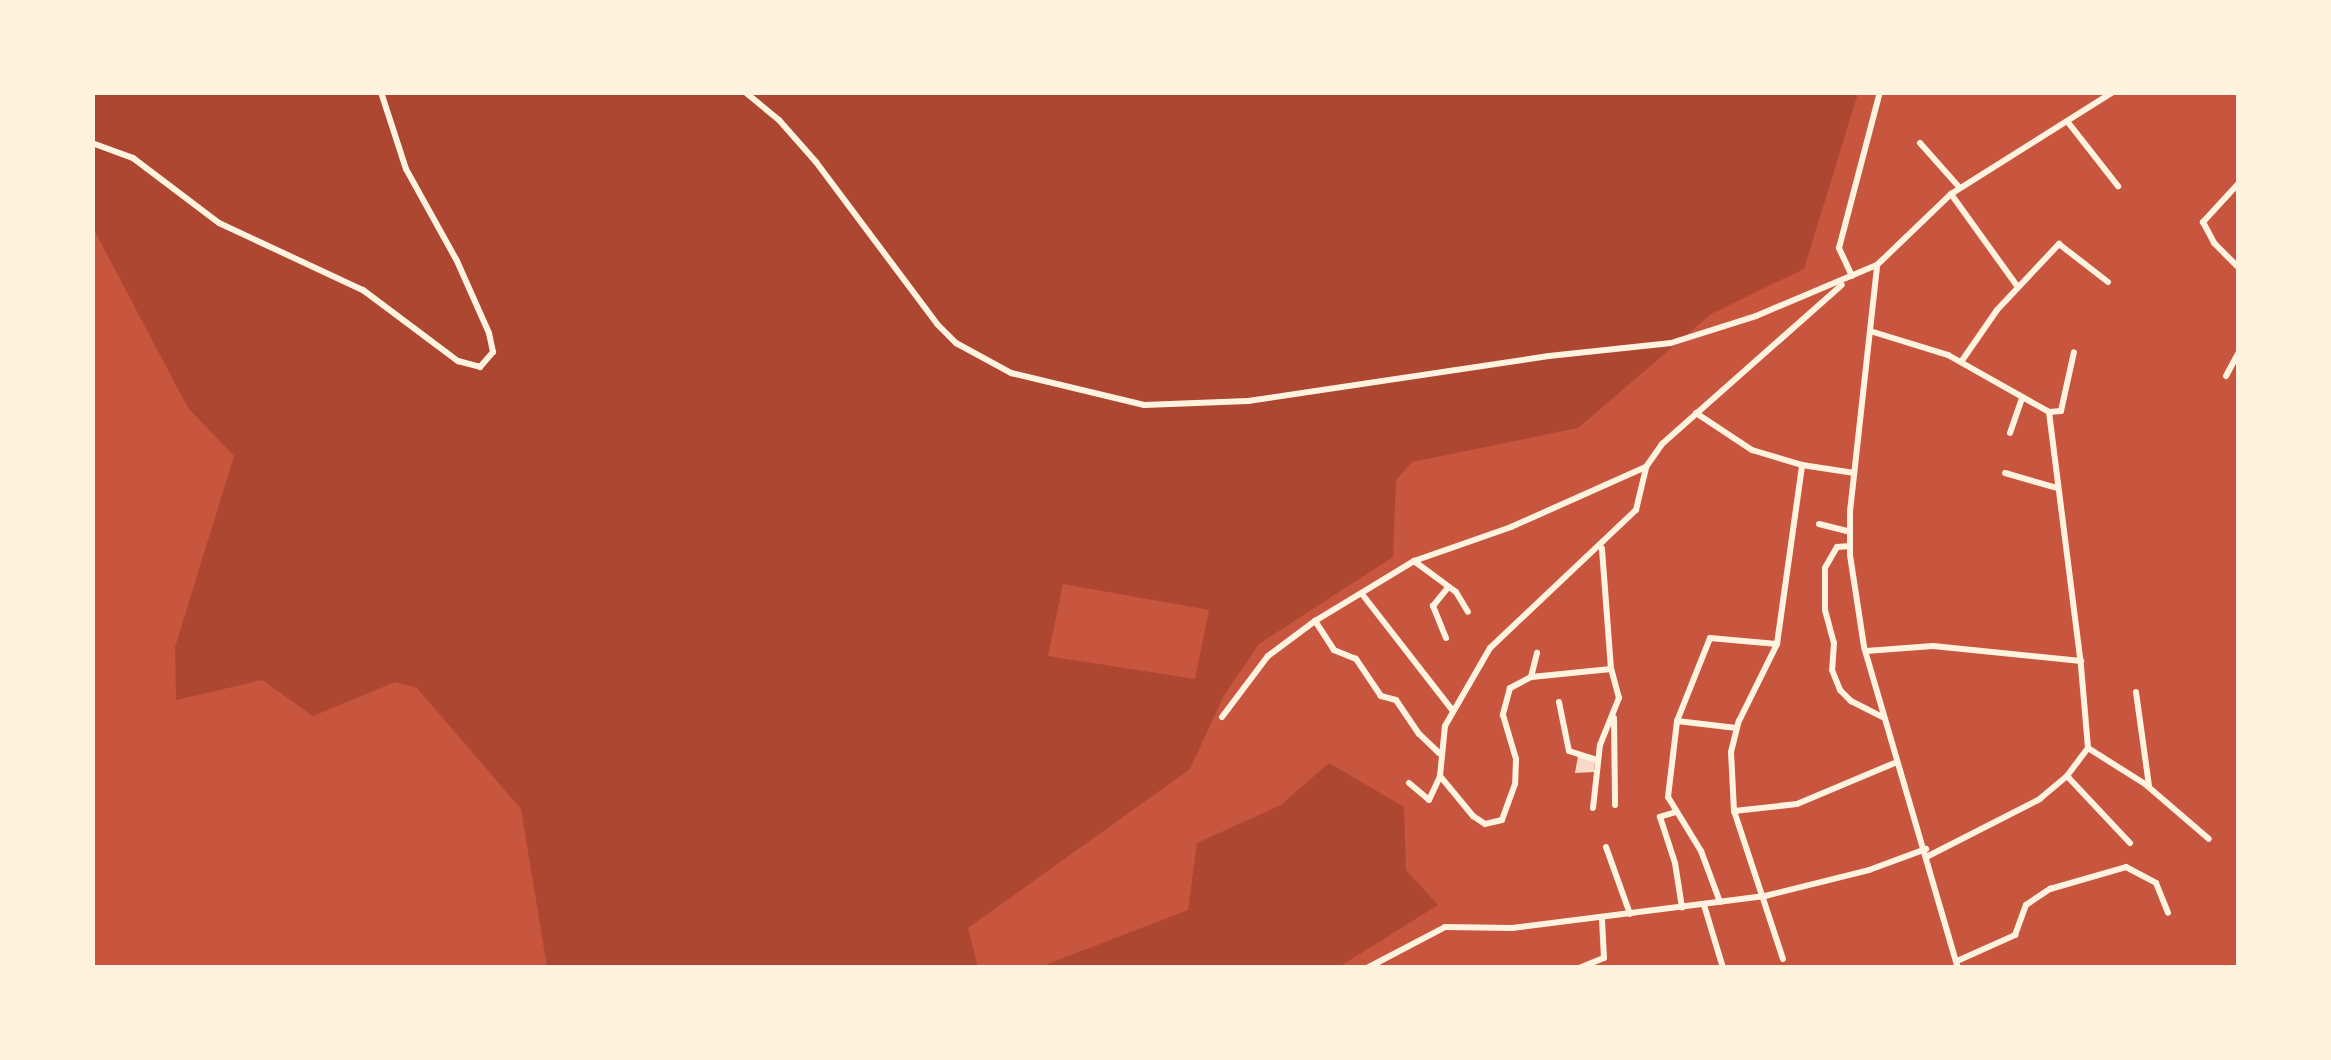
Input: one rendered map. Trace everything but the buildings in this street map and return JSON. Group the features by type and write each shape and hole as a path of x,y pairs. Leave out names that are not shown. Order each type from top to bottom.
{"street":[{"path":"92,143 132,158 219,223 362,290 458,361 480,368 493,352 489,333 458,261 406,169 381,92"},
{"path":"745,92 778,120 816,162 936,324 956,343 1011,373 1144,405 1248,401 1549,356 1671,343 1877,265 1951,194 2113,92"},
{"path":"1849,278 1840,248 1880,92"},
{"path":"2068,121 2118,186"},
{"path":"1920,143 1960,188"},
{"path":"2238,184 2203,222 2214,243 2238,266"},
{"path":"1951,194 2016,286"},
{"path":"1961,362 2016,286 2059,244 2108,282"},
{"path":"1877,265 1850,546 1866,651 1957,964 2016,935 2026,906 2050,889 2126,867 2156,882 2168,914"},
{"path":"1409,783 1429,800 1440,776 1440,754 1453,711 1490,648 1602,546 1642,500 1646,466 1662,444 1849,278"},
{"path":"1870,331 1961,362 2048,412 2061,412 2074,352"},
{"path":"2226,376 2238,353"},
{"path":"2010,433 2022,398"},
{"path":"1368,968 1384,955 1444,927 1512,928 1602,919 1765,896 1870,870 1927,852 2040,799 2066,776 2088,748 2081,661 2048,412"},
{"path":"1696,413 1752,450 1802,465 1854,474"},
{"path":"1783,959 1734,811 1731,752 1736,728 1777,644 1802,465"},
{"path":"1222,718 1268,656 1315,620 1414,562 1511,527 1646,466"},
{"path":"2006,474 2057,488"},
{"path":"1819,524 1850,532"},
{"path":"1593,808 1597,760 1619,698 1611,669 1602,546"},
{"path":"1850,546 1837,547 1825,568 1825,610 1834,644 1832,670 1840,690 1883,717"},
{"path":"1414,562 1456,592 1468,612"},
{"path":"1446,638 1433,606 1447,589"},
{"path":"1362,594 1453,711"},
{"path":"1315,620 1334,650 1356,659 1381,696 1396,700 1419,734 1440,754"},
{"path":"1720,902 1700,851 1666,787 1676,721 1710,638 1777,644"},
{"path":"1866,651 1933,646 2081,661"},
{"path":"1531,677 1536,653"},
{"path":"1440,776 1479,821 1494,824 1502,820 1517,768 1503,714 1510,688 1531,677 1611,669"},
{"path":"2136,692 2149,787"},
{"path":"1560,702 1569,751 1597,760"},
{"path":"1614,712 1615,805"},
{"path":"1676,721 1736,728"},
{"path":"2088,748 2149,787 2209,839"},
{"path":"1734,811 1797,804 1897,762"},
{"path":"2066,776 2130,843"},
{"path":"1676,812 1660,817 1675,863 1682,907"},
{"path":"1606,847 1630,914"},
{"path":"1704,904 1723,968"},
{"path":"1579,968 1604,958 1602,919"}],"shaded area":[{"path":"93,93 1858,93 1804,269 1711,314 1578,428 1412,462 1396,480 1393,557 1259,644 1223,697 1190,769 968,928 978,967 547,967 521,809 417,688 395,682 313,716 262,680 176,700 175,647 234,456 188,408 93,228","holes":["1063,584 1209,610 1195,679 1048,656"]},
{"path":"1329,763 1404,807 1406,870 1438,905 1339,967 1040,967 1188,910 1197,843 1281,805"}]}
